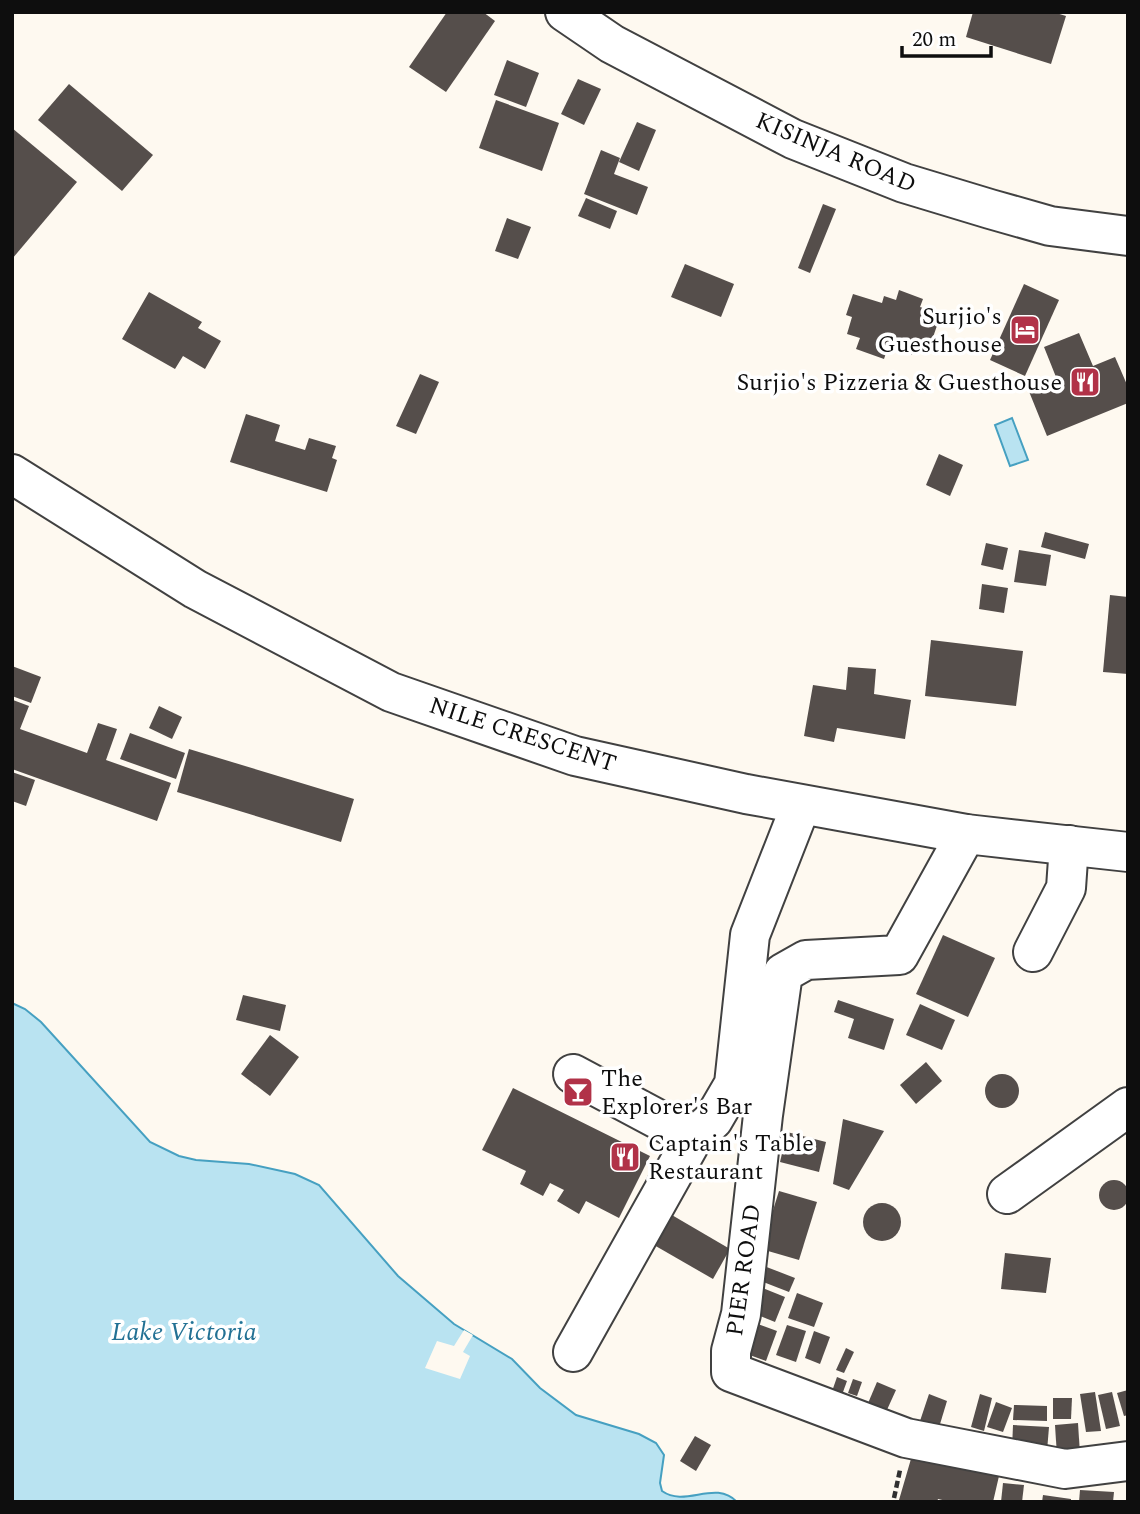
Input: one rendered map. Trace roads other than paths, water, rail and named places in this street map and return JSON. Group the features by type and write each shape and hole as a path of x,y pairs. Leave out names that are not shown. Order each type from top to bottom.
{"street":[{"name":"KISINJA ROAD","path":"565,12 612,44 793,139 904,183 1050,226 1128,236"},
{"name":"NILE CRESCENT","path":"12,474 195,589 391,692 575,755 801,805 966,834 1126,850"},
{"path":"573,1352 693,1138 713,1120 734,1084 750,935 801,805"},
{"name":"PIER ROAD","path":"966,834 899,955 806,960 783,973 741,1314 731,1351 732,1373 906,1438 1065,1469 1128,1461"},
{"path":"1033,952 1066,887 1069,845"},
{"path":"573,1074 693,1138"},
{"path":"1007,1194 1128,1107"}],"water":[{"path":"1012,418 1028,460 1010,466 995,425"},
{"name":"Lake Victoria","path":"12,1003 25,1009 41,1022 150,1142 179,1156 249,1164 295,1174 319,1185 398,1276 454,1324 512,1359 540,1388 576,1415 639,1434 656,1443 664,1455 660,1483 662,1491 681,1497 719,1493 737,1502 12,1502"}],"place":[{"name":"Surjio's Guesthouse","path":"1025,330"},
{"name":"Surjio's Pizzeria & Guesthouse","path":"1085,382"},
{"name":"The Explorer's Bar","path":"578,1092"},
{"name":"Captain's Table Restaurant","path":"625,1157"}]}
